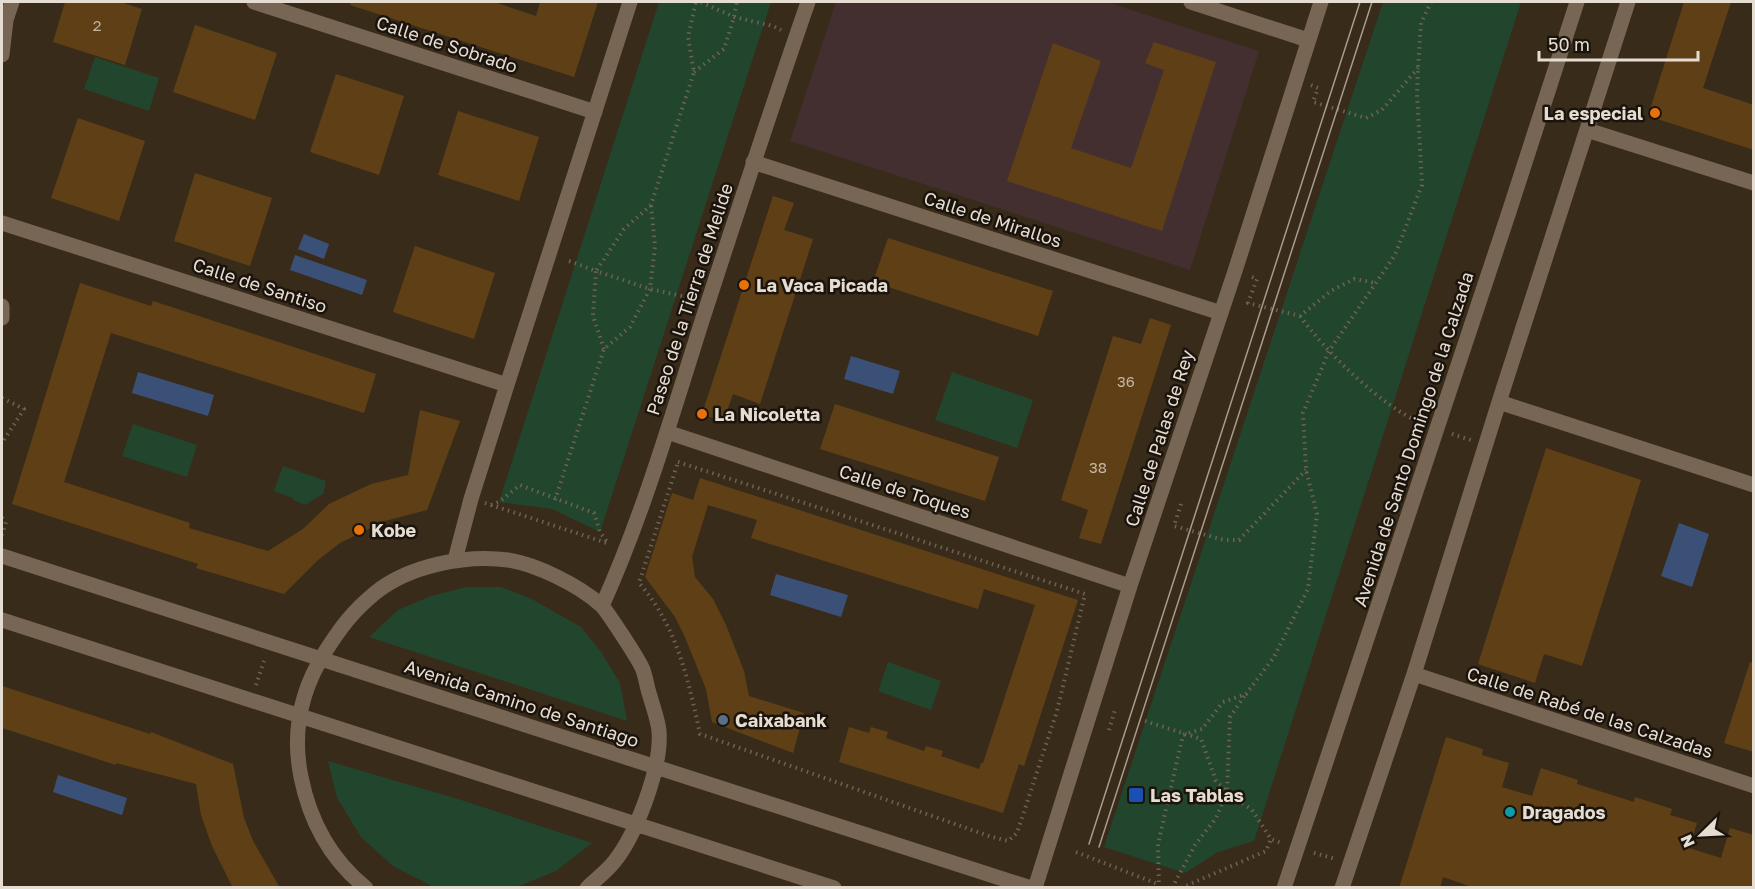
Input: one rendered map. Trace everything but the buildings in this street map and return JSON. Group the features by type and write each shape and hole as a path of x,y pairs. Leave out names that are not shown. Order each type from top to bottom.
{"street":[{"path":"2,55 6,20 12,2"},
{"name":"Calle de Sobrado","path":"254,2 595,112"},
{"path":"455,560 471,499 630,2"},
{"name":"Paseo de la Tierra de Melide","path":"602,606 627,550 753,162 808,2"},
{"path":"1191,2 1308,40"},
{"name":"Calle de Palas de Rey","path":"1035,888 1130,586 1221,314 1321,2"},
{"name":"Avenida de Santo Domingo de la Calzada","path":"1284,888 1577,2"},
{"path":"1342,888 1414,674 1628,2"},
{"path":"1587,129 1754,183"},
{"name":"Calle de Mirallos","path":"753,162 1221,314"},
{"name":"Calle de Santiso","path":"2,223 507,385"},
{"path":"2,306 2,318"},
{"path":"1499,402 1754,485"},
{"name":"Calle de Toques","path":"667,432 1130,586"},
{"name":"Avenida Camino de Santiago","path":"2,556 1031,888"},
{"path":"366,888 348,881 324,841 306,803 298,762 298,716 307,687 321,659 345,621 376,592 414,571 455,560 508,560 558,576 602,606 643,668 658,731 656,766 636,824 614,862 587,888"},
{"path":"2,620 834,888"},
{"name":"Calle de Rabé de las Calzadas","path":"1414,674 1754,786"}],"path":[{"path":"555,500 604,349 630,327 650,289 655,246 651,205 694,72 688,37 696,2"},
{"path":"701,2 734,17 773,26 795,37"},
{"path":"694,72 724,49 737,2"},
{"path":"1172,888 1195,845 1216,818 1227,792 1230,717 1274,657 1308,589 1317,514 1306,470 1303,413 1329,351 1395,255 1422,185 1417,93 1418,68 1421,22 1431,2"},
{"path":"1296,79 1318,88 1313,102 1366,118 1382,110 1418,68"},
{"path":"604,349 593,316 596,271 624,229 651,205"},
{"path":"569,261 650,289 686,297"},
{"path":"1235,271 1257,279 1248,303 1300,316 1315,338 1373,392 1414,420 1486,444"},
{"path":"1300,316 1331,291 1354,279 1376,283"},
{"path":"2,398 24,409 2,443"},
{"path":"678,462 1085,594 1057,711 1017,833 1008,841 700,734 693,697 680,652 664,617 652,598 639,584 678,462"},
{"path":"1181,504 1174,526 1224,540 1239,540 1306,470"},
{"path":"491,505 499,502 520,485 594,513 600,532 607,543"},
{"path":"471,499 627,550"},
{"path":"2,518 6,522 2,535"},
{"path":"251,700 270,643"},
{"path":"1184,735 1202,729 1223,702 1246,694"},
{"path":"1109,730 1115,710"},
{"path":"1145,721 1202,739 1216,781 1252,810 1271,839 1351,864"},
{"path":"1076,852 1158,886 1158,844 1184,735"},
{"path":"1181,888 1266,851 1271,839"}],"shaded area":[{"path":"836,2 1106,2 1259,51 1190,270 790,141"}],"green space":[{"path":"659,2 771,2 600,532 552,509 499,502"},
{"path":"1383,2 1521,2 1254,841 1218,852 1185,873 1104,847"},
{"path":"95,57 159,78 149,111 84,89"},
{"path":"952,372 1033,400 1017,448 935,420"},
{"path":"133,424 197,445 187,477 122,456"},
{"path":"283,466 326,481 323,494 305,505 274,491"},
{"path":"466,587 501,587 532,599 581,627 601,652 620,683 627,721 369,637 398,610 431,596"},
{"path":"888,662 941,681 931,710 878,691"},
{"path":"328,761 461,800 592,843 556,871 522,885 505,888 432,886 393,866 361,837 337,798"}],"water":[{"path":"304,234 329,244 324,259 298,249"},
{"path":"295,255 367,280 362,295 290,270"},
{"path":"851,356 900,371 893,394 844,379"},
{"path":"138,372 214,395 208,416 132,393"},
{"path":"1679,523 1709,534 1692,587 1661,576"},
{"path":"776,574 848,595 841,617 770,595"},
{"path":"58,775 127,798 122,815 53,792"}],"tram line":[{"path":"1089,844 1360,2"},
{"path":"1099,847 1372,2"}],"place":[{"name":"La especial","path":"1655,113"},
{"name":"La Vaca Picada","path":"744,285"},
{"name":"La Nicoletta","path":"702,414"},
{"name":"Kobe","path":"359,530"},
{"name":"Caixabank","path":"723,720"},
{"name":"Las Tablas","path":"1136,795"},
{"name":"Dragados","path":"1510,812"}]}
